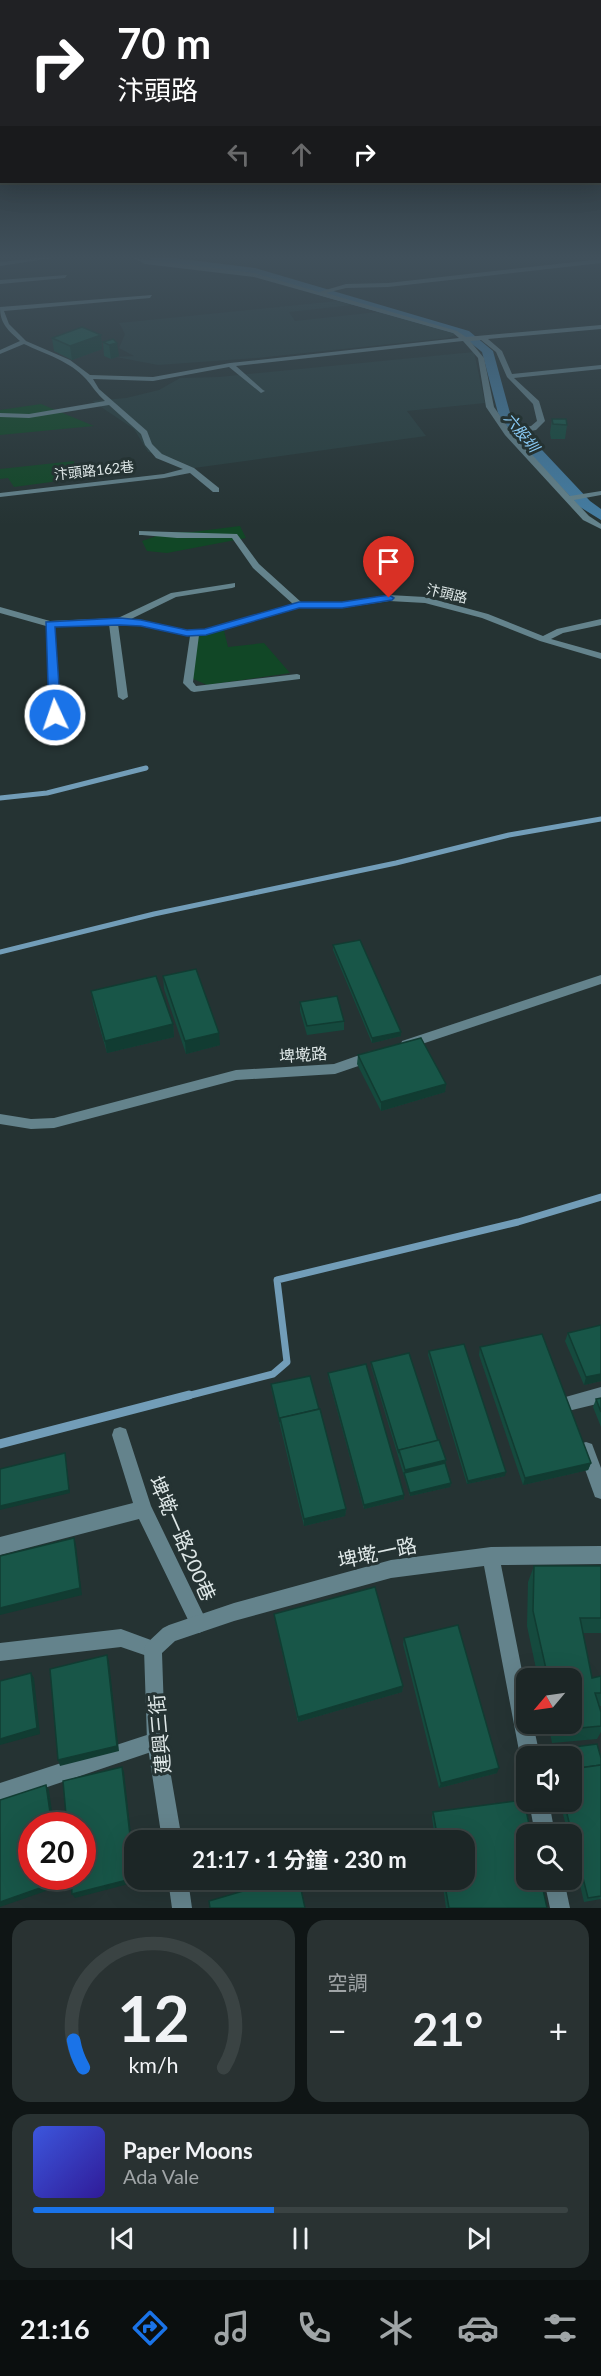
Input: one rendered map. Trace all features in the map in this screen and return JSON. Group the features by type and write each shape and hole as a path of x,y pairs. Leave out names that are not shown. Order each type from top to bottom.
{"street":[{"path":"35,347 68,362 87,377 144,432 149,445 159,456 191,470 216,490"},
{"path":"87,377 153,379 230,365 392,347"},
{"path":"472,347 481,358 490,407 510,433 571,498 586,518 601,527"},
{"path":"494,347 499,351 508,375 536,403 541,421 533,428 510,433"},
{"path":"230,365 261,390"},
{"path":"508,375 601,367"},
{"path":"0,415 28,416 111,402"},
{"name":"汴頭路162巷","path":"0,495 164,476 191,470"},
{"path":"571,498 601,493"},
{"path":"142,533 177,536 234,536 256,566 299,605"},
{"path":"123,697 116,622 174,595 232,585"},
{"name":"汴頭路","path":"0,610 50,624 116,622 195,633 248,621 299,605 342,605 389,598 425,600 485,616 543,639 601,656"},
{"path":"543,639 560,631 601,622"},
{"path":"50,624 55,715"},
{"path":"195,633 188,683 194,689 297,677"},
{"name":"埤墘路","path":"0,1119 31,1124 54,1123 236,1075 335,1069 601,979"},
{"path":"561,1383 601,1491"},
{"path":"568,1403 601,1395"},
{"name":"埤墘一路200巷","path":"120,1435 143,1509 199,1624"},
{"path":"0,1546 143,1509"},
{"path":"491,1556 528,1746"},
{"name":"埤墘一路","path":"153,1649 169,1634 234,1612 391,1569 491,1556 601,1556"},
{"path":"0,1653 122,1638 153,1649"},
{"name":"建興三街","path":"153,1649 156,1741 170,1830"},
{"path":"0,1793 156,1741"},
{"path":"179,1890 182,1908"},
{"path":"556,1890 560,1908"}],"shaded area":[{"path":"362,347 158,365 116,357 134,356 119,348"},
{"path":"474,352 485,403 407,411 426,436 194,468 172,458 148,452 134,429 92,401 126,398 159,390 180,378 219,377"}],"green space":[{"path":"41,404 94,426 0,435 0,410"},
{"path":"74,461 74,466 62,471 59,481 14,487 8,478 0,479 0,469"},
{"path":"240,526 246,538 167,553 147,551 142,541 168,532 192,532"},
{"path":"223,626 228,647 264,643 290,673 207,685 189,677 190,632"}],"building":[{"path":"552,419 566,419 567,425 553,424"},
{"path":"360,940 401,1032 372,1038 333,945"},
{"path":"196,969 219,1033 185,1041 163,976"},
{"path":"156,976 173,1024 105,1041 91,991"},
{"path":"337,996 344,1021 307,1026 300,1002"},
{"path":"421,1038 446,1084 381,1102 358,1055"},
{"path":"601,1325 601,1374 586,1377 568,1333"},
{"path":"542,1334 591,1463 525,1478 480,1347"},
{"path":"464,1344 506,1472 468,1481 429,1351"},
{"path":"409,1353 438,1441 399,1450 399,1453 371,1362"},
{"path":"366,1364 404,1495 364,1505 328,1373"},
{"path":"310,1376 319,1409 280,1418 280,1422 271,1384"},
{"path":"601,1398 601,1412 596,1399"},
{"path":"320,1409 346,1509 304,1519 280,1418"},
{"path":"439,1440 446,1460 405,1470 399,1450"},
{"path":"65,1453 69,1490 0,1506 0,1469"},
{"path":"445,1463 451,1483 410,1493 404,1473"},
{"path":"74,1538 80,1588 0,1608 0,1556"},
{"path":"534,1566 601,1566 601,1618 580,1618 592,1678 601,1676 601,1693 595,1693 601,1712 601,1726 582,1728 582,1668 546,1668 533,1611"},
{"path":"375,1587 403,1686 298,1717 274,1614"},
{"path":"458,1625 499,1768 441,1783 404,1638"},
{"path":"107,1655 117,1746 58,1760 50,1669"},
{"path":"31,1673 37,1728 0,1739 0,1681"},
{"path":"597,1744 601,1765 582,1768 582,1746"},
{"path":"601,1765 601,1896 588,1898 582,1874 582,1824 570,1824 566,1812 582,1812 582,1768"},
{"path":"122,1767 129,1830 124,1830 124,1881 96,1888 96,1812 66,1812 63,1781"},
{"path":"46,1785 50,1812 18,1812 18,1890 34,1890 0,1902 0,1800"},
{"path":"516,1801 516,1812 526,1812 529,1824 516,1824 516,1890 543,1890 547,1908 449,1908 446,1890 475,1890 475,1830 436,1830 433,1812"},
{"path":"72,1890 88,1890 72,1894"},
{"path":"247,1890 301,1890 305,1908 210,1908 209,1901"}],"waterway":[{"name":"六股圳","path":"482,347 487,351 504,413 521,436 585,504 601,516"},
{"path":"0,798 47,793 146,768"},
{"path":"0,952 154,914 396,863 509,835 601,819"},
{"path":"183,1397 273,1374 287,1362 277,1280 518,1222 601,1197"},
{"path":"0,1444 189,1395"}],"route":[{"path":"55,715 50,624 120,621 187,633 206,632 278,613 299,605 342,605 389,598"}]}
